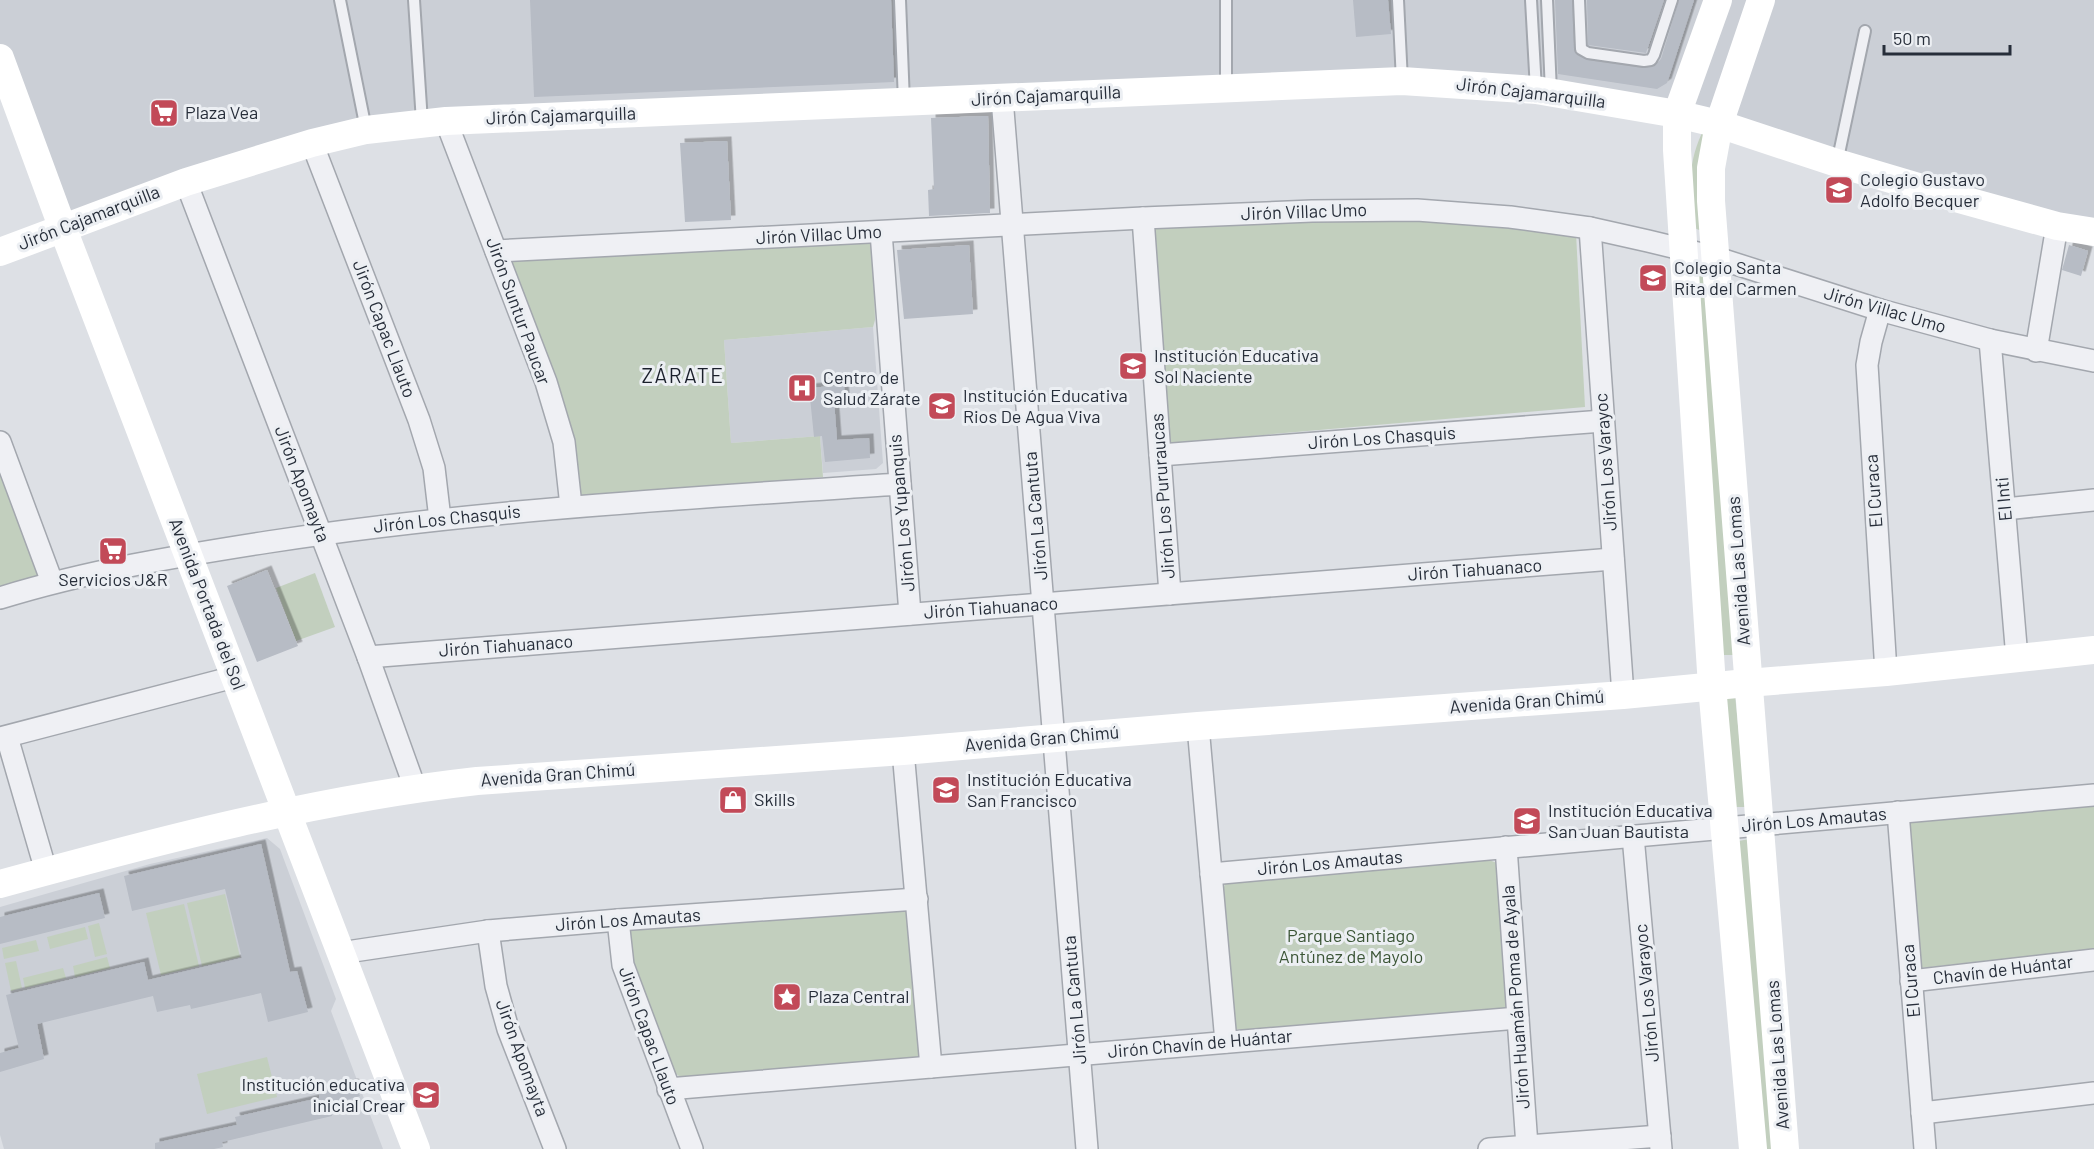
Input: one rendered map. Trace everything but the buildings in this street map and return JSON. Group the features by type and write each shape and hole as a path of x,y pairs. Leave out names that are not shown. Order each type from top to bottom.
{"street":[{"name":"Avenida Las Lomas","path":"1718,0 1677,114 1677,150 1712,687 1753,1149"},
{"name":"Avenida Las Lomas","path":"1761,0 1719,124 1712,168 1711,201 1785,1149"},
{"path":"1703,44 1719,57 1741,56"},
{"name":"Avenida Portada del Sol","path":"0,58 285,812 416,1149"},
{"name":"Jirón Cajamarquilla","path":"0,252 186,182 312,143 366,130 434,122 1402,81 1543,91 1677,114 1719,124 1837,163 2057,226 2094,232"},
{"name":"Jirón La Cantuta","path":"1002,98 1087,1149"},
{"name":"Jirón Suntur Paucar","path":"434,122 496,251 546,382 564,442 571,506"},
{"name":"Jirón Capac Llauto","path":"312,143 419,420 434,468 440,519"},
{"name":"Jirón Apomayta","path":"186,182 368,657 415,788"},
{"name":"Jirón Villac Umo","path":"496,251 1143,218 1312,211 1417,210 1510,217 1590,228 1714,257 1880,310 1990,340 2094,361"},
{"name":"Jirón Los Pururaucas","path":"1143,218 1170,594"},
{"path":"2036,351 2057,226"},
{"name":"Jirón Los Varayoc","path":"1590,228 1623,695"},
{"name":"Jirón Los Yupanquis","path":"881,232 910,614"},
{"name":"El Curaca","path":"1880,310 1871,342 1867,375 1886,672"},
{"name":"El Inti","path":"1990,340 2017,658"},
{"name":"Jirón Los Chasquis","path":"1160,455 1604,421"},
{"path":"0,442 52,582"},
{"name":"Jirón Los Chasquis","path":"0,598 52,582 188,555 321,534 571,506 900,483"},
{"path":"2005,509 2094,500"},
{"name":"Jirón Tiahuanaco","path":"368,657 1614,560"},
{"name":"Avenida Gran Chimú","path":"0,884 136,846 285,812 415,788 489,780 903,751 1054,737 1623,695 1886,672 2094,650"},
{"path":"46,872 3,738 234,677"},
{"path":"1198,726 1226,1042"},
{"path":"903,751 931,1067"},
{"name":"Jirón Los Amautas","path":"1211,874 2094,795"},
{"name":"El Curaca","path":"1898,812 1925,1149"},
{"name":"Jirón Los Varayoc","path":"1633,836 1661,1143"},
{"name":"Jirón Huamán Poma de Ayala","path":"1506,848 1527,1146"},
{"name":"Jirón Los Amautas","path":"340,953 488,931 917,899"},
{"name":"Jirón Capac Llauto","path":"618,920 623,965 692,1149"},
{"name":"Jirón Apomayta","path":"488,931 496,986 508,1029 555,1149"},
{"name":"Chavín de Huántar","path":"1911,981 2094,960"},
{"name":"Jirón Chavín de Huántar","path":"668,1089 1518,1018"},
{"path":"1922,1113 2094,1093"},
{"path":"1489,1149 1661,1143"}],"lane":[{"path":"340,0 366,130"},
{"path":"414,0 434,122"},
{"path":"900,0 904,102"},
{"path":"1226,0 1226,88"},
{"path":"1398,0 1402,81"},
{"path":"1531,0 1543,91"},
{"path":"1543,91 1547,0"},
{"path":"1579,0 1580,45 1584,51 1644,61 1651,60 1654,55 1672,0"},
{"path":"1837,163 1865,31"}],"shaded area":[{"path":"0,0 2094,0 2094,232 1711,124 1354,83 322,142 62,231 0,66"},
{"name":"Centro de Salud Zárate","path":"873,327 883,463 876,469 823,473 820,436 731,443 724,340"},
{"path":"267,838 280,849 336,999 331,1011 383,1149 4,1149 0,1135 0,907 150,864"}],"green space":[{"path":"1705,127 1702,231 1691,227 1690,187 1695,152"},
{"path":"1370,219 1474,223 1576,233 1585,407 1170,443 1154,228"},
{"path":"873,239 875,320 873,327 724,340 731,443 820,436 823,477 580,497 507,257"},
{"path":"1693,267 1703,271 1734,655 1722,655"},
{"path":"0,461 42,580 0,592"},
{"path":"315,573 335,627 296,641 276,588"},
{"path":"1726,695 1735,695 1746,807 1734,807"},
{"path":"2094,801 2094,949 1921,968 1908,820"},
{"path":"1749,839 1773,1149 1764,1149 1739,841"},
{"name":"Parque Santiago Antúnez de Mayolo","path":"1489,860 1497,863 1509,1000 1506,1008 1498,1011 1245,1031 1236,1029 1233,1021 1222,893 1225,884 1233,880"},
{"path":"225,894 240,957 202,966 187,903"},
{"path":"184,904 199,966 161,975 146,913"},
{"path":"902,907 910,910 921,1055 913,1058 681,1078 672,1070 635,970 628,936 628,932 632,929"},
{"path":"99,923 107,954 95,957 88,926"},
{"path":"85,927 88,939 50,949 47,937"},
{"path":"36,940 39,951 4,959 2,948"},
{"path":"107,957 110,968 75,977 73,966"},
{"path":"16,961 22,988 11,991 5,963"},
{"path":"63,968 66,978 25,988 23,978"},
{"path":"267,1057 277,1097 207,1114 197,1074"}],"place":[{"name":"Plaza Vea","path":"164,113"},
{"name":"Colegio Gustavo Adolfo Becquer","path":"1839,190"},
{"name":"Colegio Santa Rita del Carmen","path":"1653,278"},
{"name":"Institución Educativa Sol Naciente","path":"1133,366"},
{"name":"Centro de Salud Zárate","path":"802,388"},
{"name":"Institución Educativa Rios De Agua Viva","path":"942,406"},
{"name":"Servicios J&R","path":"113,551"},
{"name":"Institución Educativa San Francisco","path":"946,790"},
{"name":"Skills","path":"733,800"},
{"name":"Institución Educativa San Juan Bautista","path":"1527,821"},
{"name":"Plaza Central","path":"787,997"},
{"name":"Institución educativa inicial Crear","path":"426,1095"}],"district":[{"name":"ZÁRATE","path":"683,376"}]}
